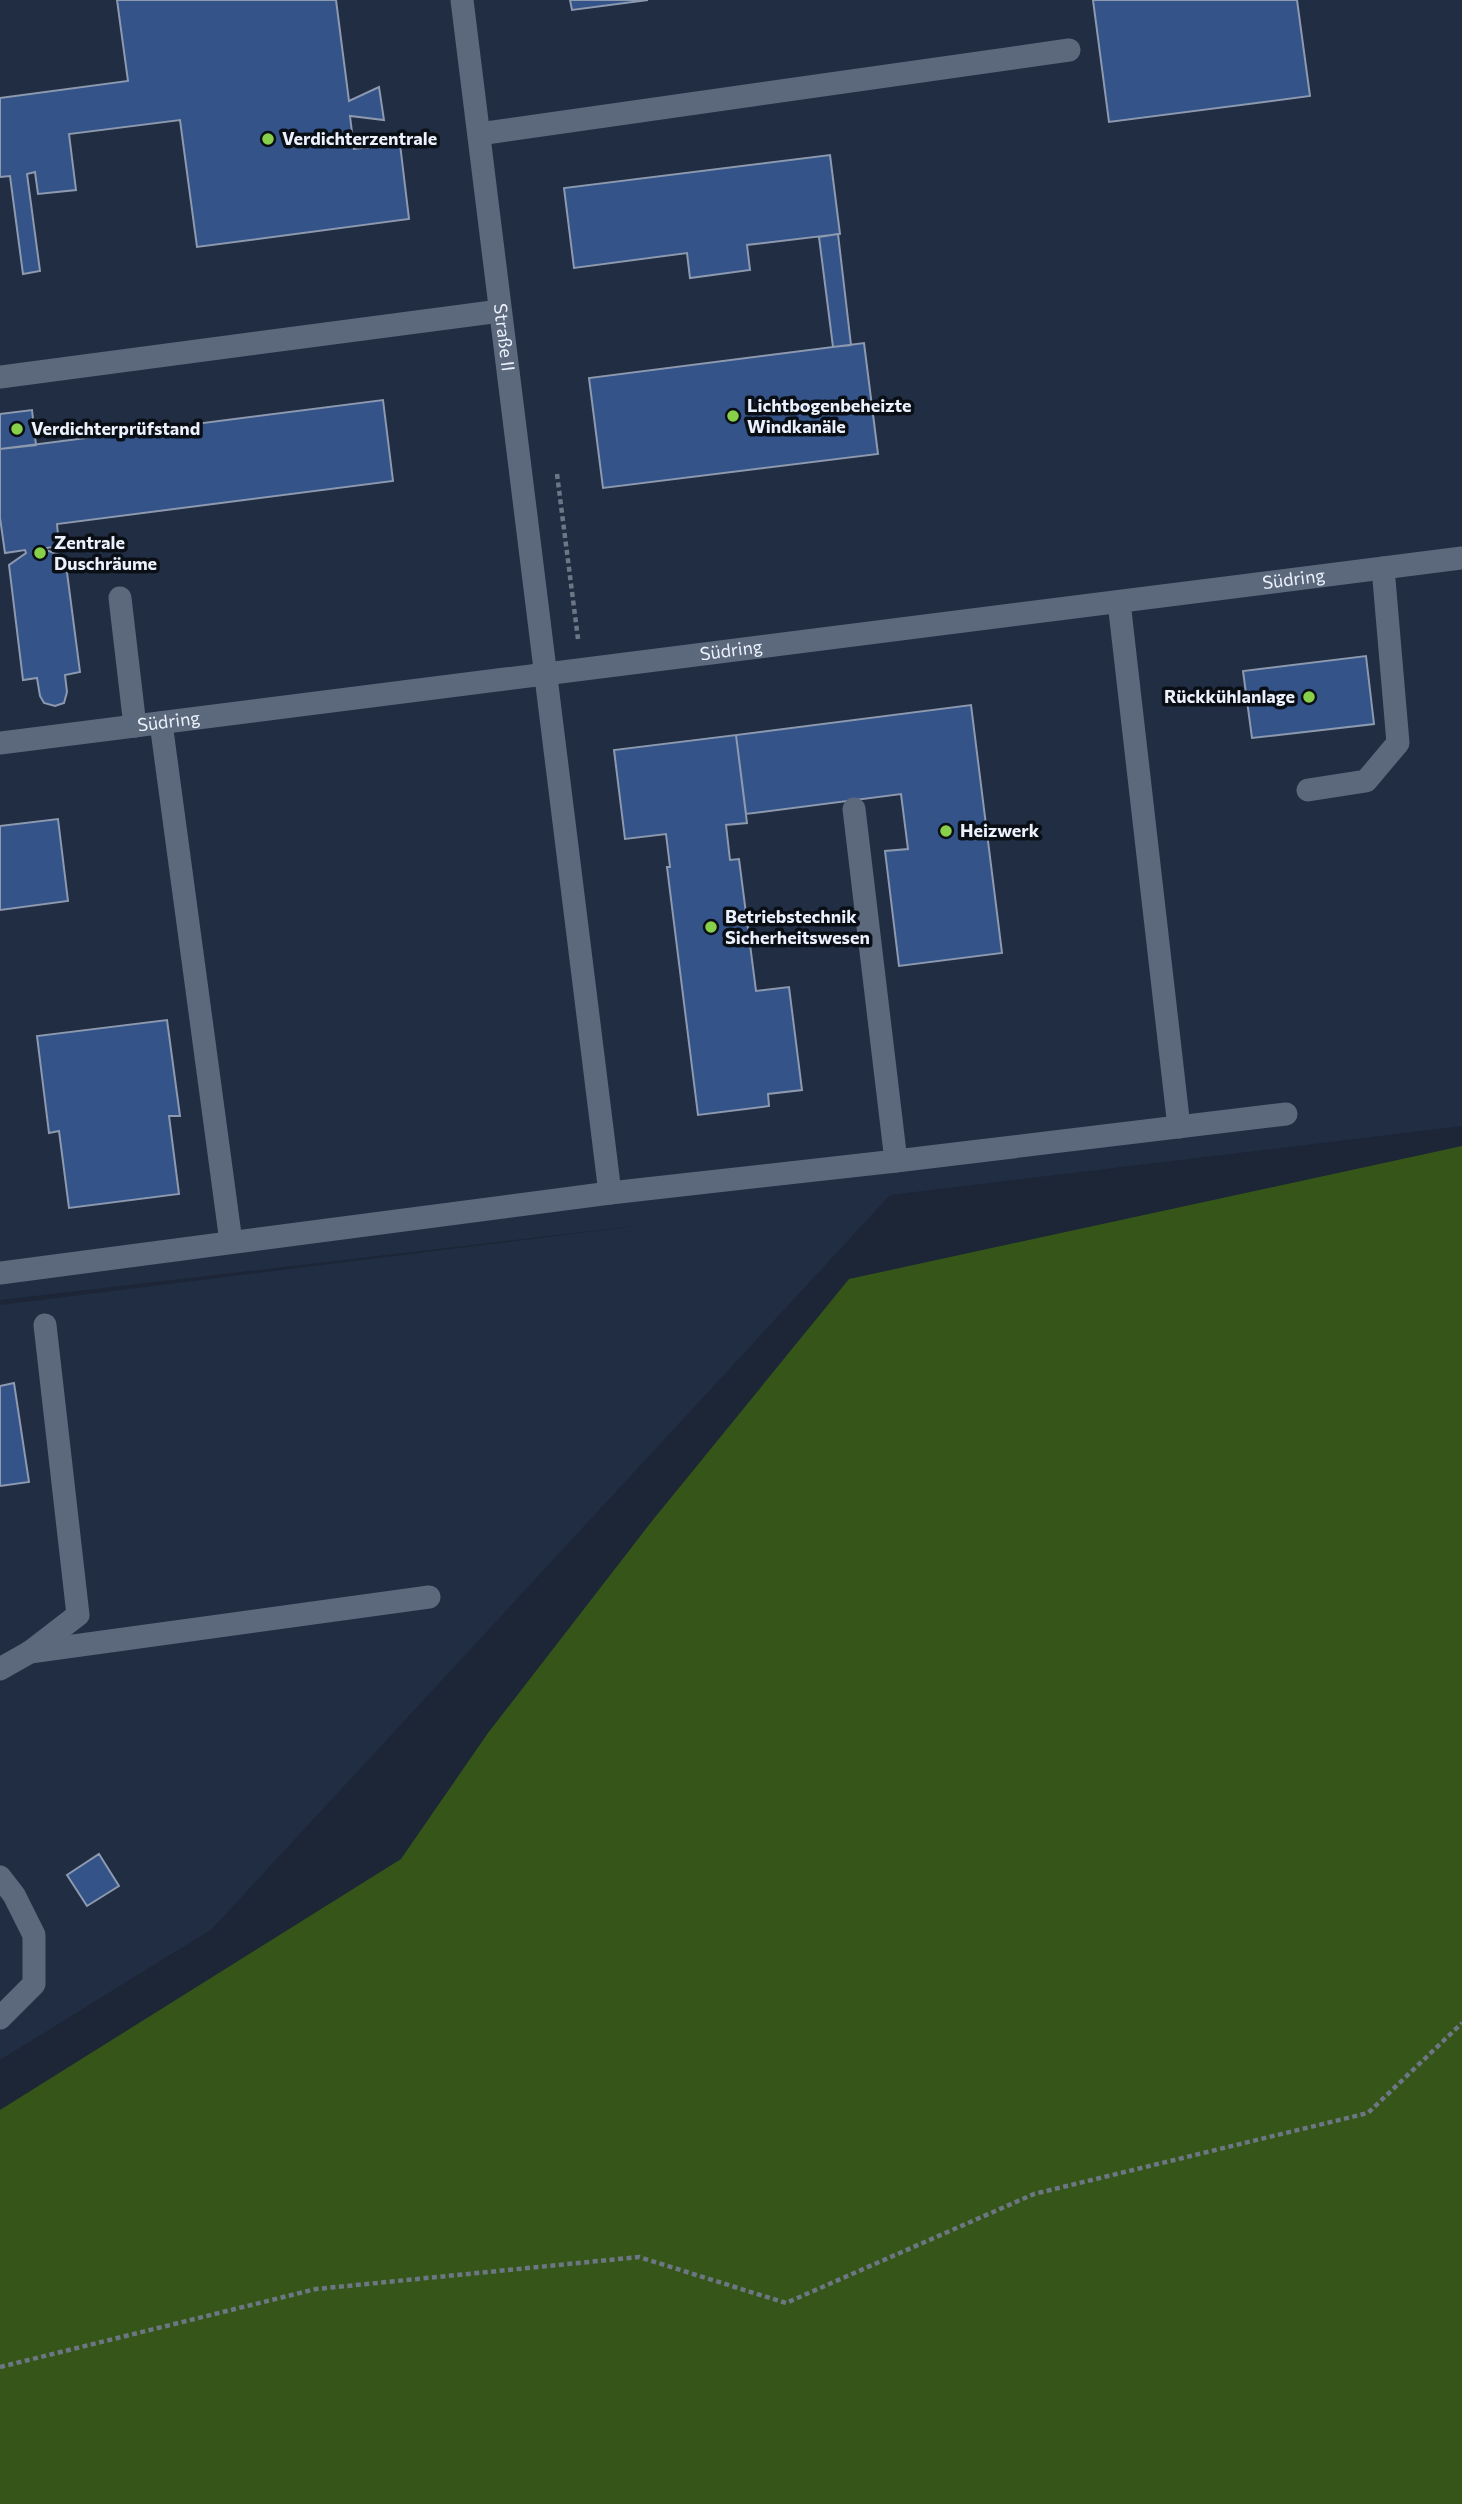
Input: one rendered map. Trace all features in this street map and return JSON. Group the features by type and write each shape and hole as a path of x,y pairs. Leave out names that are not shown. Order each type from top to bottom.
{"lane":[{"name":"Straße II","path":"461,0 610,1193"},
{"path":"479,134 1069,50"},
{"path":"0,377 500,311"},
{"name":"Südring","path":"0,743 1462,558"},
{"path":"1308,790 1366,781 1398,743 1383,568"},
{"path":"120,598 135,726"},
{"path":"1119,602 1178,1127"},
{"path":"162,723 230,1242"},
{"path":"854,809 896,1161"},
{"path":"0,1273 610,1193 1286,1114"},
{"path":"0,1669 30,1651 78,1615 45,1325"},
{"path":"30,1651 429,1597"},
{"path":"0,1877 14,1895 34,1935 34,1984 0,2018"}],"path":[{"path":"0,2367 316,2289 639,2256 786,2303 1034,2194 1368,2113 1462,2023"}],"shaded area":[{"path":"0,0 1462,0 1462,1126 890,1195 212,1929 0,2060 0,1305 644,1225 0,1300"}],"green space":[{"path":"1462,1146 1462,2504 0,2504 0,2110 401,1859 488,1733 652,1521 849,1279"}],"building":[{"name":"Verdichterzentrale","path":"117,0 336,0 349,101 379,87 384,120 350,116 354,149 400,144 409,219 197,247 180,120 69,134 76,190 38,194 35,172 27,174 40,271 23,274 10,176 0,177 0,98 128,81"},
{"path":"570,0 648,0 572,10"},
{"path":"1093,0 1297,0 1310,96 1109,122"},
{"path":"830,155 840,234 747,245 750,270 690,278 687,253 574,268 564,188"},
{"path":"838,234 851,345 833,347 819,237"},
{"name":"Lichtbogenbeheizte Windkanäle","path":"864,343 878,454 603,488 589,378"},
{"name":"Zentrale Duschräume","path":"383,400 393,481 57,524 59,546 46,550 65,557 80,672 65,675 67,692 64,703 55,706 44,703 37,678 23,680 9,565 26,553 25,550 5,553 0,518 0,449"},
{"name":"Verdichterprüfstand","path":"32,410 36,445 0,449 0,414"},
{"name":"Rückkühlanlage","path":"1366,656 1374,724 1252,738 1243,671"},
{"name":"Heizwerk","path":"971,705 1002,953 899,966 885,851 908,849 901,794 746,814 736,735"},
{"name":"Betriebstechnik Sicherheitswesen","path":"736,735 747,823 726,825 730,860 739,859 756,991 789,987 802,1090 768,1094 769,1106 698,1115 667,867 670,867 666,834 625,839 614,750"},
{"path":"58,819 68,901 0,910 0,826"},
{"path":"167,1020 180,1116 169,1116 179,1194 69,1208 59,1131 49,1133 37,1036"},
{"path":"14,1383 29,1482 0,1486 0,1386"},
{"path":"99,1854 119,1886 87,1906 67,1875"}],"place":[{"name":"Verdichterzentrale","path":"268,139"},
{"name":"Lichtbogenbeheizte Windkanäle","path":"733,416"},
{"name":"Verdichterprüfstand","path":"17,429"},
{"name":"Zentrale Duschräume","path":"40,553"},
{"name":"Rückkühlanlage","path":"1309,697"},
{"name":"Heizwerk","path":"946,831"},
{"name":"Betriebstechnik Sicherheitswesen","path":"711,927"}]}
